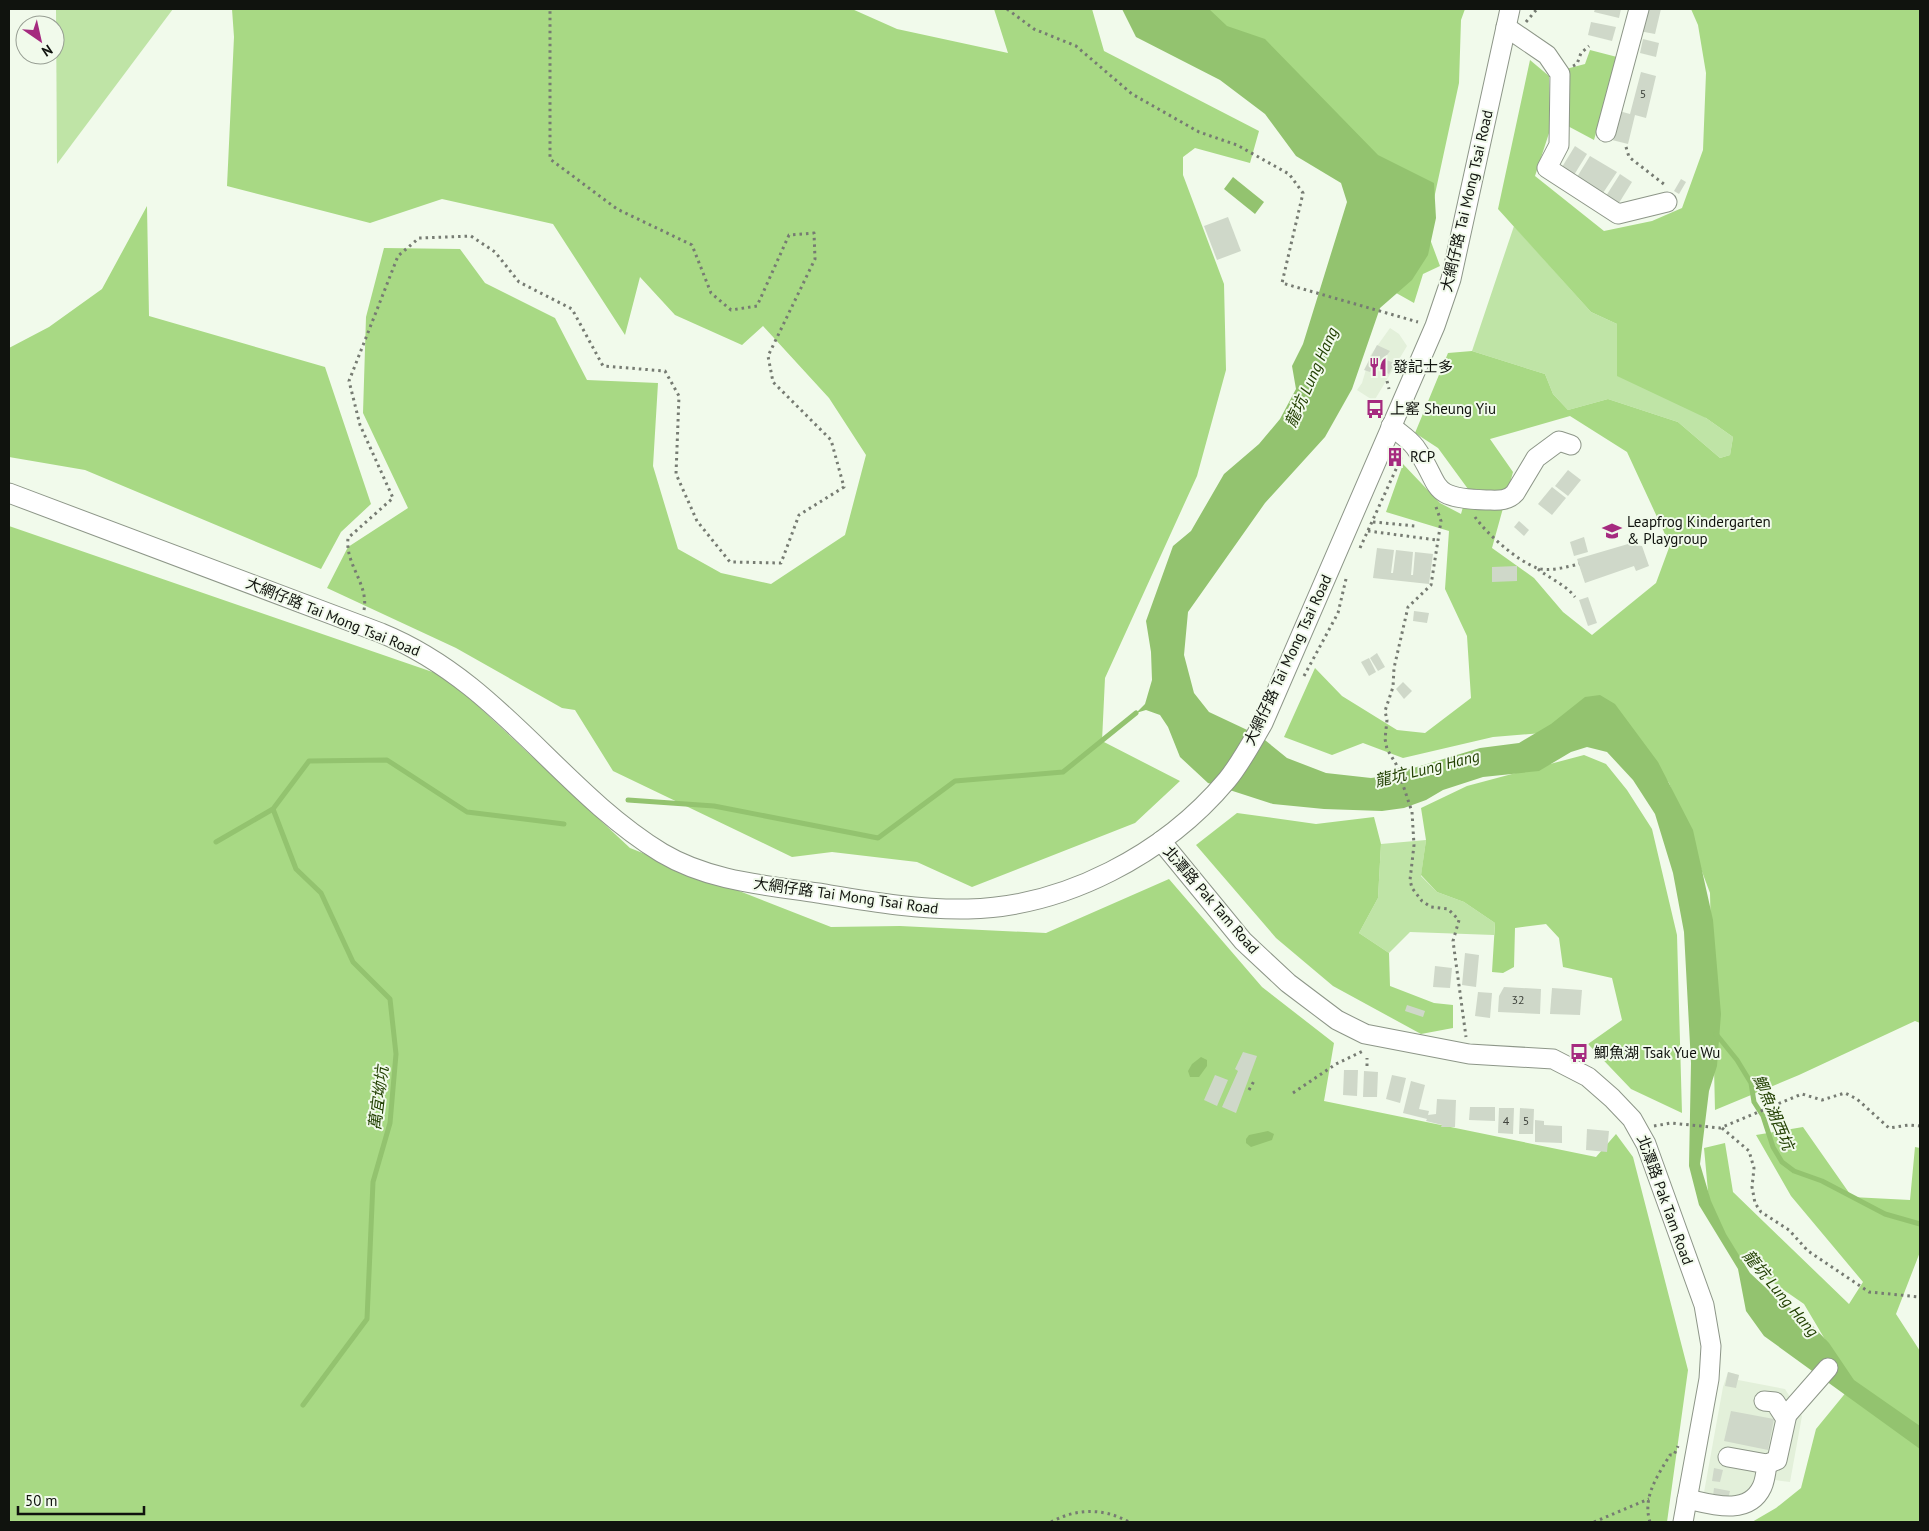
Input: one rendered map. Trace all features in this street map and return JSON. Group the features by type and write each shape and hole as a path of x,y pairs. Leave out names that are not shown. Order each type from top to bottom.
{"street":[{"name":"大網仔路 Tai Mong Tsai Road","path":"9,493 407,644 444,666 484,697 593,798 636,834 674,860 720,877 906,906 981,908 1020,903 1075,886 1129,861 1161,841 1192,817 1234,771 1262,723 1434,326 1451,279 1510,9"},
{"path":"1606,132 1639,9"},
{"path":"1506,27 1547,55 1560,74 1559,144 1547,168 1618,214 1666,194"},
{"path":"1391,426 1414,446 1439,490 1448,495 1461,498 1500,500 1509,498 1515,493 1540,454 1559,441 1571,445"},
{"name":"北潭路 Pak Tam Road","path":"1161,841 1243,941 1288,983 1337,1020 1365,1034 1469,1054 1553,1059 1588,1077 1632,1119 1646,1144 1707,1318 1711,1362 1683,1522"},
{"path":"1728,1457 1767,1464 1774,1462 1779,1456 1785,1417 1828,1368"},
{"path":"1764,1401 1775,1402 1785,1417"},
{"path":"1687,1499 1724,1507 1742,1504 1752,1499 1761,1489 1767,1464"}],"path":[{"path":"361,625 365,595 348,557 348,538 393,498 360,425 349,381 398,256 419,238 471,236 495,252 519,282 572,309 603,366 665,371 679,396 676,474 697,521 730,562 781,563 799,515 844,487 830,440 773,382 768,356 815,259 814,233 789,235 757,306 731,310 711,293 692,245 617,209 550,159 550,9"},
{"path":"1007,9 1034,29 1076,46 1132,94 1198,132 1237,145 1289,174 1303,193 1282,283 1424,323"},
{"path":"1626,147 1629,156 1666,194"},
{"path":"1461,498 1488,534 1538,568 1549,578 1567,587 1575,596"},
{"path":"1436,506 1441,521 1431,585 1408,607 1394,668 1394,687 1386,711 1385,739 1387,749 1396,764 1412,812 1414,846 1410,880 1412,888 1422,901 1431,907 1448,909 1459,920 1453,941 1466,1046"},
{"path":"1351,519 1415,526"},
{"path":"1368,531 1437,540"},
{"path":"1538,568 1565,567 1579,564"},
{"path":"1293,1093 1344,1060 1389,1039"},
{"path":"1367,1058 1367,1066"},
{"path":"1249,1090 1254,1081"},
{"path":"1664,1124 1714,1129 1722,1128 1802,1094 1822,1100 1844,1093 1857,1099 1889,1128 1909,1125 1920,1126"},
{"path":"1722,1128 1749,1151 1754,1168 1752,1187 1758,1208 1789,1230 1800,1245 1869,1292 1920,1297"},
{"path":"1650,1522 1647,1515 1651,1486 1670,1454 1674,1455 1685,1429 1699,1430"},
{"path":"1594,1522 1649,1499"},
{"path":"1052,1522 1070,1514 1090,1510 1119,1516 1129,1522"}],"shaded area":[{"path":"56,9 173,9 57,164 56,65 65,65 65,15 56,15"},
{"path":"232,9 852,9 897,29 1008,53 994,9 1092,9 1104,51 1259,131 1250,163 1195,148 1183,157 1183,175 1224,284 1226,370 1197,476 1105,678 1102,741 1180,781 1135,823 972,887 917,862 832,852 792,857 613,771 575,710 562,708 456,648 327,588 348,547 408,508 363,413 366,317 384,248 460,249 485,283 555,318 587,380 658,383 653,466 678,549 721,573 771,584 845,535 866,455 829,398 763,326 742,345 675,315 640,277 625,335 553,224 442,199 370,223 227,186 234,37"},
{"path":"1195,9 1465,9 1461,20 1459,83 1427,231 1440,266 1423,274 1414,303 1382,285 1409,192"},
{"path":"1691,9 1920,9 1920,1023 1915,1021 1799,1075 1715,1110 1710,893 1669,783 1605,700 1543,733 1493,737 1403,758 1363,743 1332,755 1284,737 1315,668 1342,696 1397,730 1425,733 1471,698 1467,636 1445,589 1449,531 1386,512 1403,464 1440,503 1461,514 1468,489 1438,448 1415,433 1448,353 1472,351 1545,374 1553,394 1568,410 1608,399 1678,422 1720,458 1730,455 1733,437 1706,418 1617,376 1617,324 1591,312 1498,209 1530,60 1549,76 1550,130 1535,176 1604,231 1652,221 1682,208 1703,150 1706,73 1698,25","holes":["1570,416 1627,452 1670,545 1656,583 1592,635 1563,612 1534,578 1492,548 1513,472 1490,439"]},
{"path":"1590,50 1617,57 1594,140 1564,124 1562,70 1585,64"},
{"path":"147,206 149,316 325,367 371,504 341,532 321,569 85,470 9,457 9,348 49,327 102,289"},
{"path":"1514,226 1591,312 1617,324 1706,418 1733,437 1730,455 1720,458 1678,422 1608,399 1568,410 1553,394 1545,374 1472,351"},
{"path":"1390,328 1399,334 1407,346 1374,401 1357,390 1362,383 1370,356"},
{"path":"9,526 447,677 630,848 831,927 900,926 1046,933 1169,879 1262,987 1334,1043 1324,1101 1596,1157 1616,1134 1633,1157 1688,1370 1667,1522 9,1522"},
{"path":"1584,755 1606,764 1627,790 1652,829 1677,935 1682,1113 1631,1089 1588,1044 1622,1020 1612,978 1563,967 1559,938 1546,924 1515,928 1514,967 1503,973 1492,972 1495,923 1464,902 1437,892 1421,875 1426,840 1421,808 1467,786"},
{"path":"1237,813 1316,824 1374,817 1381,844 1378,898 1359,933 1389,953 1390,986 1434,1003 1453,1005 1453,1028 1421,1034 1333,986 1276,938 1196,845"},
{"path":"1426,840 1421,876 1437,892 1464,902 1495,923 1494,935 1410,932 1389,953 1359,933 1378,898 1381,844"},
{"path":"1803,1127 1852,1197 1910,1200 1915,1147 1920,1148 1920,1252 1896,1314 1920,1351 1920,1522 1752,1522 1776,1508 1801,1488 1816,1429 1852,1385 1804,1304 1742,1261 1710,1213 1704,1148 1725,1143 1733,1192 1849,1304 1863,1282 1791,1196 1756,1135"},
{"path":"1728,1372 1739,1375 1738,1380 1785,1389 1802,1416 1790,1482 1775,1480 1766,1495 1701,1509 1723,1387"}],"water":[{"name":"龍坑 Lung Hang","path":"1122,9 1209,9 1227,26 1265,39 1378,155 1434,183 1436,218 1428,255 1412,280 1380,308 1352,389 1325,437 1265,503 1188,612 1184,655 1194,693 1209,712 1260,736 1287,758 1326,773 1371,778 1387,776 1480,748 1519,743 1551,724 1585,697 1600,695 1615,704 1658,762 1693,830 1713,920 1721,1014 1717,1066 1709,1091 1700,1164 1711,1201 1726,1234 1750,1273 1778,1299 1807,1320 1829,1343 1854,1380 1920,1426 1920,1449 1764,1336 1746,1311 1738,1269 1699,1205 1689,1166 1691,1063 1684,932 1673,873 1655,814 1633,780 1607,752 1587,747 1571,752 1539,771 1483,777 1443,790 1426,800 1404,808 1382,811 1324,809 1273,804 1208,783 1180,757 1168,727 1160,715 1146,710 1136,713 1145,704 1152,680 1151,652 1146,621 1173,546 1191,531 1224,474 1259,444 1280,419 1296,389 1292,366 1303,344 1347,202 1341,183 1296,156 1265,114 1220,80 1136,37"},
{"path":"1233,177 1264,202 1255,214 1224,189"},
{"path":"1201,1057 1207,1060 1207,1066 1199,1077 1190,1077 1188,1071 1192,1064"},
{"path":"1268,1131 1274,1134 1272,1140 1251,1147 1246,1143 1249,1135"}],"building":[{"path":"1595,9 1621,9 1619,18 1594,12"},
{"path":"1644,9 1661,9 1655,34 1639,31"},
{"path":"1591,22 1616,27 1612,41 1588,35"},
{"path":"1643,39 1659,43 1656,57 1640,53"},
{"path":"1641,72 1656,76 1646,118 1635,115 1628,144 1612,140 1619,111 1630,114"},
{"path":"1575,146 1587,154 1574,175 1562,167"},
{"path":"1590,156 1617,172 1603,193 1577,177"},
{"path":"1620,174 1632,182 1619,203 1606,196"},
{"path":"1681,179 1686,182 1679,194 1674,191"},
{"path":"1228,217 1241,251 1217,260 1204,226"},
{"path":"1377,345 1390,351 1384,359 1394,363 1389,374 1373,366 1370,372 1364,370"},
{"name":"RCP","path":"1396,449 1400,451 1394,464 1389,462"},
{"path":"1568,470 1581,480 1568,496 1555,486"},
{"path":"1552,487 1566,498 1552,515 1538,504"},
{"path":"1519,521 1529,530 1524,536 1514,527"},
{"path":"1584,537 1588,552 1574,556 1570,542"},
{"path":"1628,544 1642,546 1649,566 1636,571 1634,566 1585,583 1577,559"},
{"path":"1377,548 1394,550 1391,573 1393,573 1396,550 1413,552 1411,575 1413,575 1415,552 1433,554 1429,584 1373,578"},
{"path":"1517,566 1517,581 1492,582 1492,567"},
{"path":"1588,597 1597,623 1588,626 1579,600"},
{"path":"1414,611 1429,613 1427,623 1413,621"},
{"path":"1377,653 1385,667 1378,671 1370,658"},
{"path":"1369,658 1376,672 1369,676 1361,662"},
{"path":"1403,682 1412,691 1404,699 1396,689"},
{"path":"1465,953 1479,955 1476,987 1462,985"},
{"path":"1435,966 1452,968 1450,988 1433,987"},
{"path":"1504,987 1541,989 1540,1014 1498,1012 1499,996"},
{"path":"1552,988 1582,990 1580,1015 1550,1014"},
{"path":"1478,992 1492,993 1490,1018 1475,1016"},
{"path":"1407,1005 1425,1011 1423,1017 1405,1011"},
{"path":"1243,1052 1257,1056 1236,1113 1222,1107 1238,1071 1235,1069"},
{"path":"1344,1070 1358,1070 1357,1096 1343,1095"},
{"path":"1364,1071 1378,1072 1377,1097 1363,1097"},
{"path":"1215,1075 1228,1080 1217,1106 1204,1100"},
{"path":"1392,1075 1406,1078 1400,1103 1386,1099"},
{"path":"1411,1081 1425,1085 1419,1109 1429,1111 1428,1115 1436,1114 1437,1099 1456,1100 1455,1127 1441,1127 1442,1125 1426,1121 1427,1119 1403,1113"},
{"path":"1470,1107 1495,1107 1495,1121 1469,1120"},
{"path":"1499,1108 1514,1108 1513,1134 1498,1133"},
{"path":"1520,1108 1534,1109 1533,1134 1519,1134"},
{"path":"1535,1120 1544,1121 1544,1125 1562,1126 1562,1143 1535,1142"},
{"path":"1587,1129 1609,1131 1607,1152 1586,1150"},
{"path":"1728,1372 1739,1375 1736,1388 1725,1386"},
{"path":"1731,1411 1774,1419 1768,1450 1724,1441"},
{"path":"1714,1468 1723,1470 1720,1482 1712,1481"},
{"path":"1714,1488 1730,1491 1728,1499 1713,1496"}],"waterway":[{"path":"628,800 714,806 878,838 955,781 1063,772 1136,713"},
{"path":"216,842 273,809 309,761 387,760 467,812 564,824"},
{"name":"萬宜坳坑","path":"273,809 296,869 321,893 353,962 390,999 396,1054 390,1123 373,1182 367,1319 303,1405"},
{"name":"鯽魚湖西坑","path":"1716,1034 1737,1060 1751,1083 1754,1102 1763,1116 1773,1147 1782,1162 1794,1171 1822,1181 1885,1214 1920,1224"}],"place":[{"name":"發記士多","path":"1378,367"},
{"name":"上窰 Sheung Yiu","path":"1375,409"},
{"name":"RCP","path":"1395,457"},
{"name":"Leapfrog Kindergarten & Playgroup","path":"1612,531"},
{"name":"鯽魚湖 Tsak Yue Wu","path":"1579,1053"}]}
